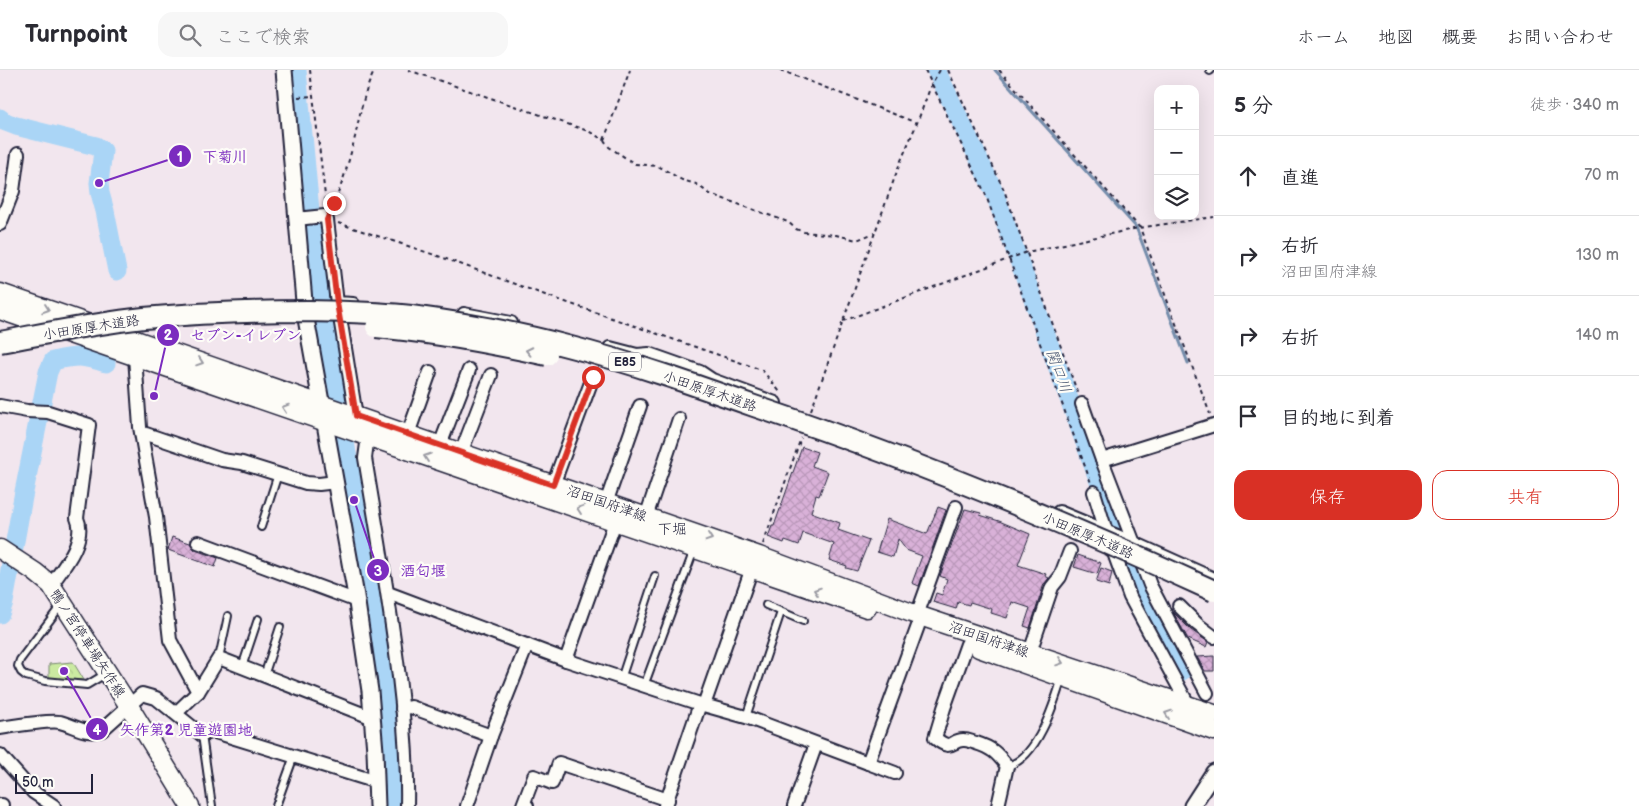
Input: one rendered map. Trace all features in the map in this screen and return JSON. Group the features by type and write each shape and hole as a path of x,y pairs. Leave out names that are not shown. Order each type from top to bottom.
{"highway":[{"name":"小田原厚木道路","path":"0,342 142,318 208,313 270,311 345,312 407,316 481,326 566,345 648,369 818,428 947,477 1136,555 1214,591"},
{"name":"小田原厚木道路","path":"0,356 46,347 148,332 266,323 346,325 396,329 479,340 561,358 643,382 814,440 932,485 1154,576 1214,604"}],"main road":[{"name":"沼田国府津線","path":"0,293 325,413 368,436 695,549 755,562"},
{"name":"沼田国府津線","path":"0,310 135,358 325,413 352,414 646,517 755,562 918,620 1030,652 1214,714"},
{"name":"鴨ノ宮停車場矢作線","path":"7,554 51,585 129,706 190,806"},
{"name":"沼田国府津線","path":"918,620 967,644 1214,731"}],"street":[{"path":"284,70 305,313 325,413 357,601 373,718 377,806"},
{"path":"0,224 13,191 18,154"},
{"path":"296,219 326,218 352,414"},
{"path":"337,303 415,306 491,318 638,355 649,354 700,372 712,380 972,476 1214,578"},
{"path":"135,358 140,427 156,518 170,640 198,692"},
{"path":"440,445 469,370"},
{"path":"408,434 430,372"},
{"path":"461,453 490,375"},
{"path":"553,485 593,377"},
{"path":"1082,404 1150,585 1207,693"},
{"path":"0,406 27,411 48,412 89,425 77,518 80,524 79,533 73,554 51,585"},
{"path":"606,503 640,406"},
{"path":"646,517 679,419"},
{"path":"1102,460 1212,419"},
{"path":"142,434 172,442 222,460 242,463 306,483 336,482"},
{"path":"368,436 364,458 388,593 402,709 407,806"},
{"path":"1094,492 1130,597 1189,706"},
{"path":"868,763 956,507"},
{"path":"566,660 615,522"},
{"path":"198,542 357,601"},
{"path":"1030,652 1052,587 1060,577 1070,552"},
{"path":"527,806 523,804 534,776 552,783 559,763 666,803 755,562"},
{"path":"388,593 566,660 702,705 746,717 896,773"},
{"path":"1179,606 1197,624 1214,637"},
{"path":"967,644 935,738 942,744 949,745 963,739 990,747 998,754 1007,766 998,806"},
{"path":"466,806 527,645"},
{"path":"176,713 198,692 219,658 373,718"},
{"path":"0,728 58,721 87,732 95,732 102,730 142,694 156,698 202,735 212,731 377,782"},
{"path":"402,709 411,707 491,736"},
{"path":"794,806 816,744"},
{"path":"0,755 33,792 54,806"},
{"path":"1192,806 1214,772"}],"lane":[{"path":"261,527 278,474"},
{"path":"644,686 695,549"},
{"path":"621,679 655,576"},
{"path":"63,603 20,660 18,666 21,672 26,676 46,681 87,685 107,673"},
{"path":"766,605 803,620"},
{"path":"746,717 781,612"},
{"path":"219,658 228,616"},
{"path":"242,667 258,619"},
{"path":"264,676 280,627"},
{"path":"1007,766 1016,764 1024,758 1047,724 1062,677"},
{"path":"202,735 212,806"},
{"path":"276,806 294,756"}],"path":[{"path":"310,70 326,204 326,218"},
{"path":"326,218 340,184 354,140 360,111 370,79 375,70"},
{"path":"408,70 588,131 604,140 609,147 635,164 658,166 682,180 696,184 710,194 788,222 796,229 804,232 836,235 857,240 875,233"},
{"path":"604,140 630,70"},
{"path":"780,70 917,123"},
{"path":"925,70 985,193 1094,492"},
{"path":"755,562 900,163 932,83 940,70"},
{"path":"948,70 1004,190 1082,404"},
{"path":"999,70 1138,228 1212,419"},
{"path":"843,321 1027,252 1138,228 1214,217"},
{"path":"326,218 762,370 794,410"}],"green space":[{"path":"73,662 84,680 49,678 49,664"}],"building":[{"path":"802,447 817,452 812,466 828,472 819,496 816,495 811,512 840,523 838,530 869,541 857,571 829,560 834,544 803,533 799,545 785,540 784,543 768,537 772,526 774,526"},
{"path":"938,507 946,510 919,586 912,583 922,556 906,550 898,539 893,557 877,552 887,519 927,534"},
{"path":"965,509 981,513 980,515 1030,534 1018,565 1046,574 1045,576 1049,578 1044,584 1030,628 1024,626 1030,608 1012,602 1007,618 991,613 992,609 970,602 969,605 958,602 956,609 933,602 936,593 942,595 947,579 940,576"},
{"path":"172,537 190,543 195,550 218,558 215,567 168,550"},
{"path":"1078,555 1101,563 1097,574 1074,567"},
{"path":"1101,568 1112,572 1109,586 1096,582"},
{"path":"1173,612 1191,630 1208,642 1206,647 1188,639"},
{"path":"1214,656 1214,671 1205,671 1197,657"}],"waterway":[{"path":"297,70 315,265 384,672 391,743 392,806"},
{"name":"関口川","path":"936,70 993,189 1139,592 1182,671"},
{"path":"995,70 1136,227 1188,363"},
{"path":"0,118 16,126 96,146 103,151 99,183 100,193 117,271"},
{"path":"0,614 4,602 48,372 53,361 75,357 106,363"}],"place":[{"name":"下菊川","path":"99,183"},
{"name":"セブン-イレブン","path":"154,396"},
{"name":"酒匂堰","path":"354,500"},
{"name":"矢作第2 児童遊園地","path":"64,671"}],"district":[{"name":"下堀","path":"672,529"}],"route":[{"path":"334,203 327,220 337,303 356,416 553,485 593,377"}]}
